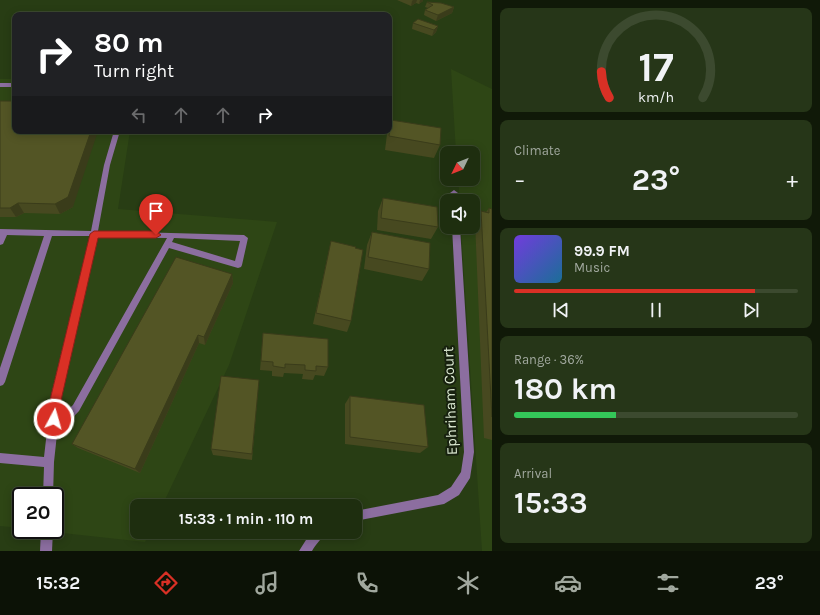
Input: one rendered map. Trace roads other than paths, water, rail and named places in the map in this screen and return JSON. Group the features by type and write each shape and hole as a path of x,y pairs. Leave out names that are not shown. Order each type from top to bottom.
{"street":[{"path":"0,85 12,85"},
{"path":"48,487 49,462 56,396 94,234 107,164 115,134"},
{"path":"0,242 2,232 172,235 244,238 238,265 167,244"},
{"path":"0,382 50,233"},
{"name":"Ephriham Court","path":"362,515 440,500 455,491 466,474 469,452 456,234"},
{"path":"53,431 76,408 172,235"},
{"path":"0,458 49,462"},
{"path":"46,551 47,539"},
{"path":"305,551 313,539"}]}
